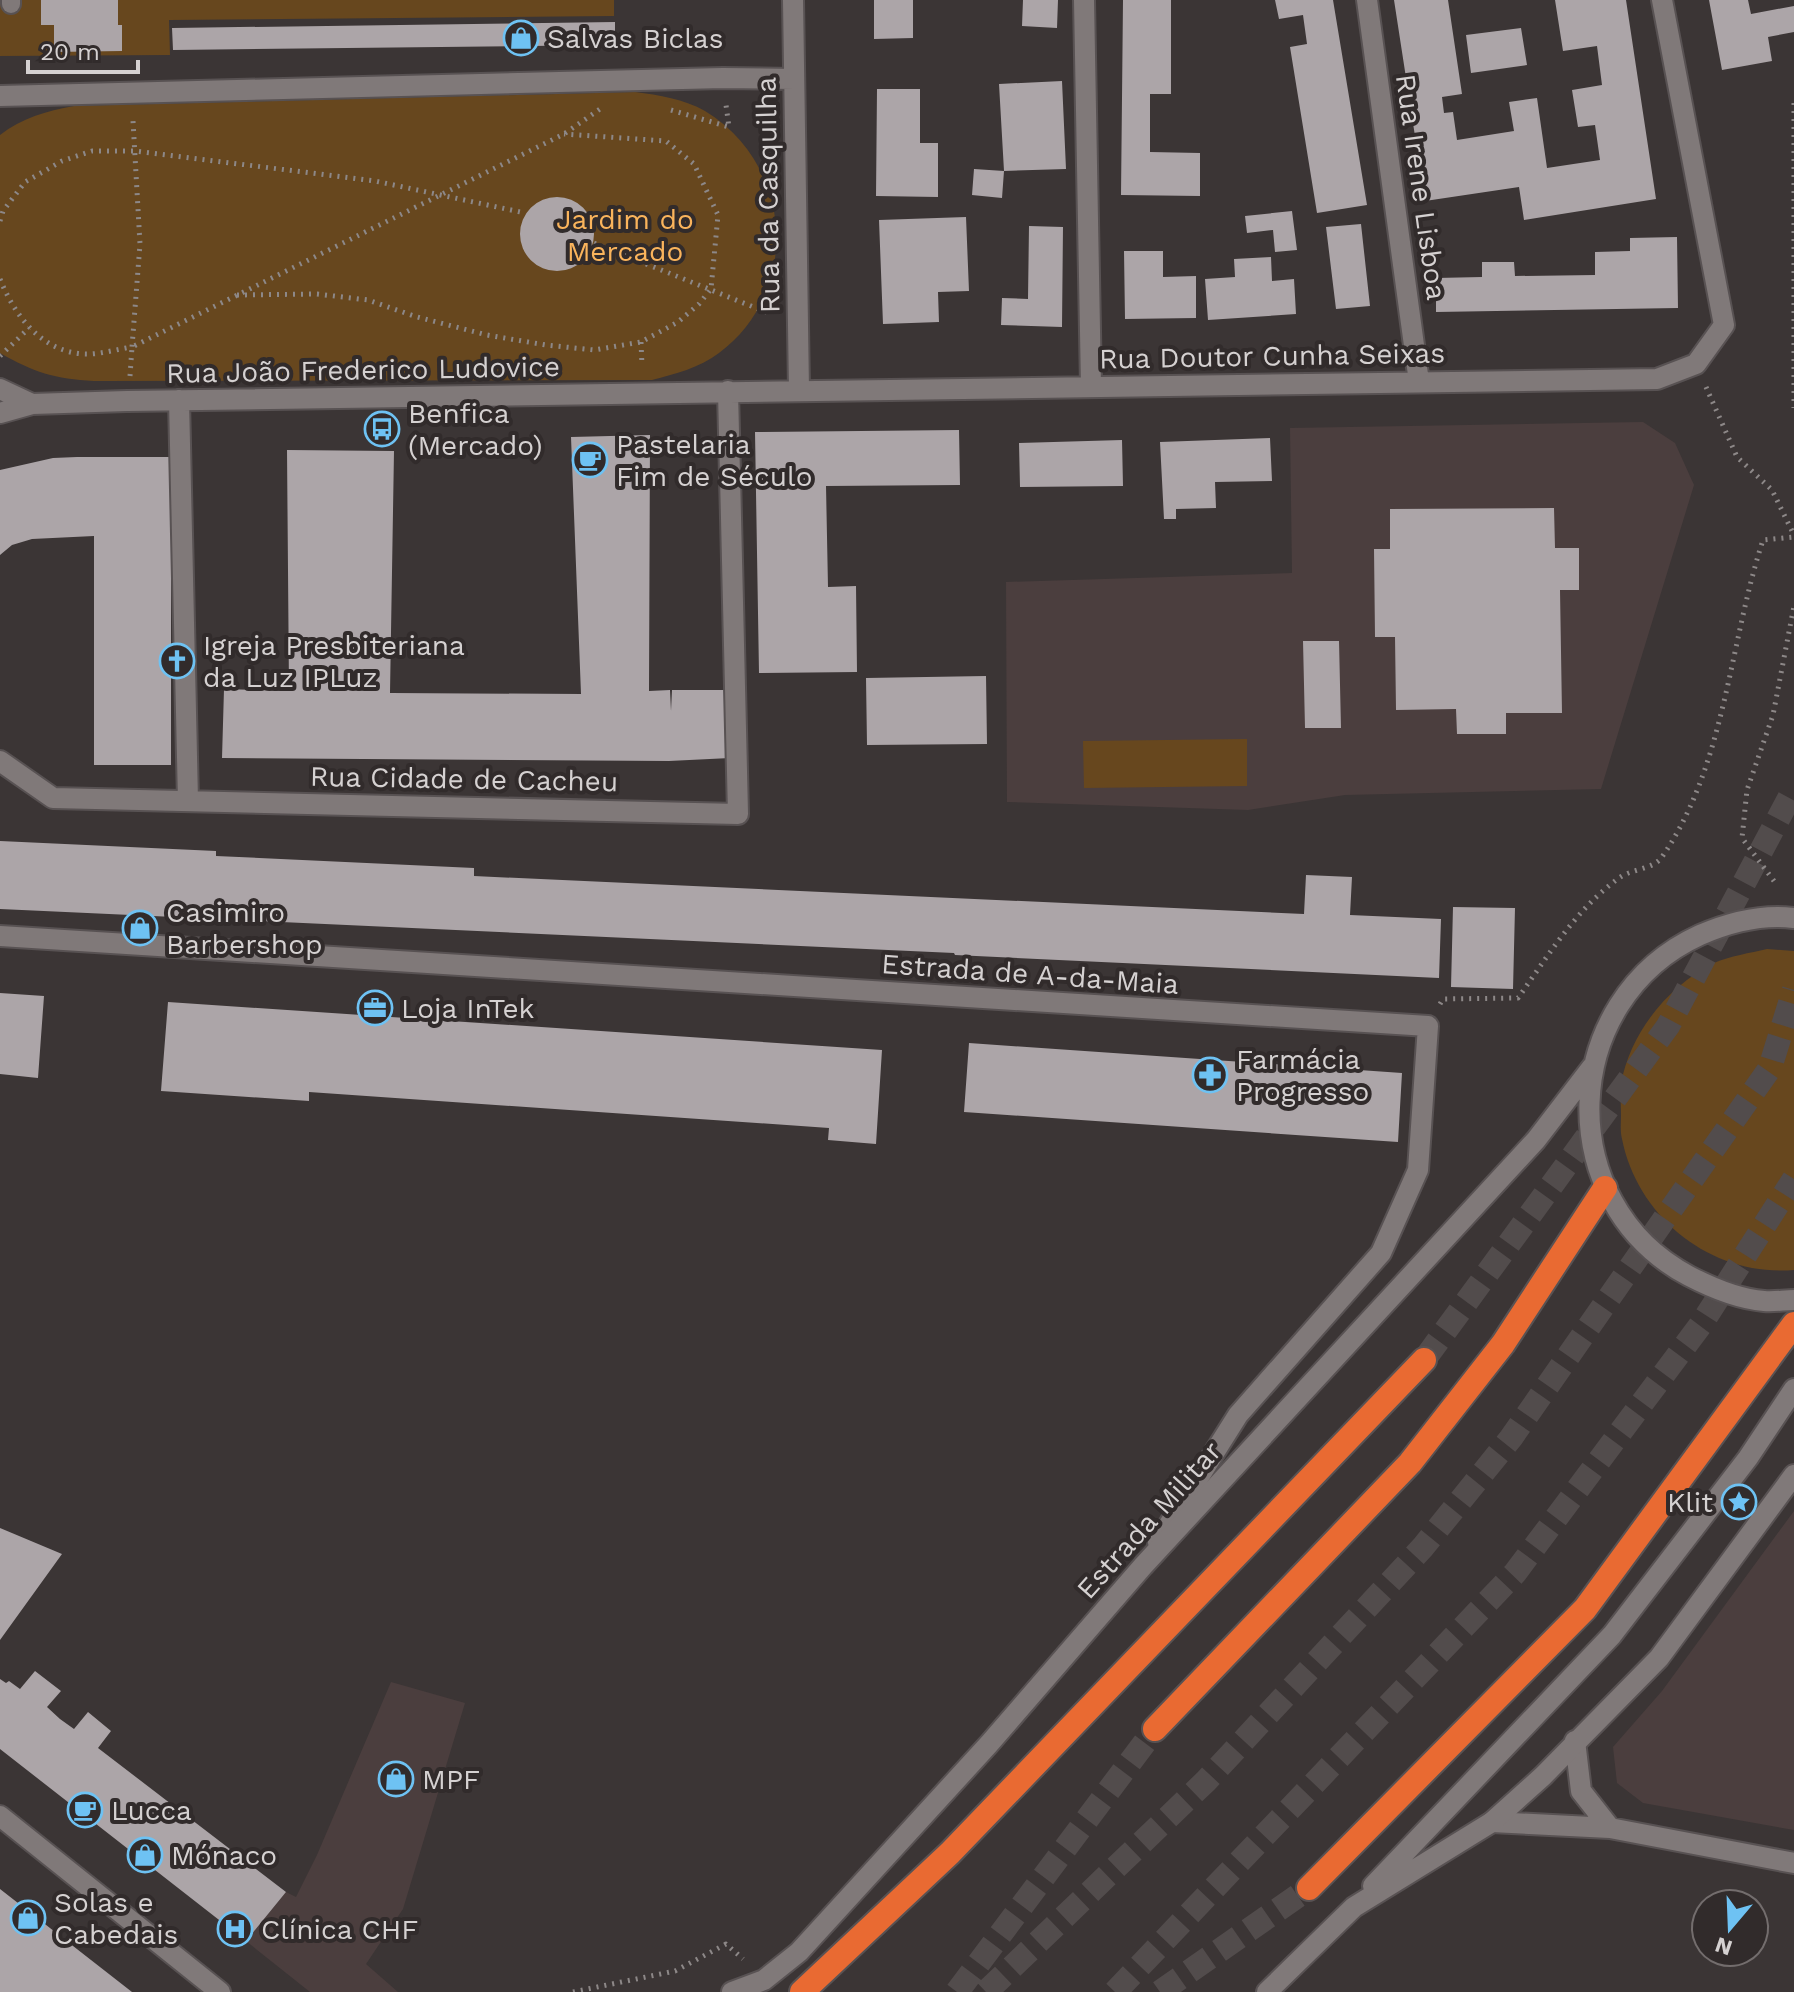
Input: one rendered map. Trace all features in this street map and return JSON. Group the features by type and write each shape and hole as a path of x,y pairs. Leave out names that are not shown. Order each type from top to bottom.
{"highway":[{"path":"1155,1729 1410,1463 1503,1344 1605,1188"},
{"path":"1309,1888 1585,1609 1794,1324"},
{"path":"802,1992 950,1853 1424,1360"}],"street":[{"name":"Rua da Casquilha","path":"793,0 799,390"},
{"path":"1084,0 1091,386"},
{"name":"Rua Irene Lisboa","path":"1367,0 1419,382"},
{"path":"1662,0 1724,325 1696,364"},
{"path":"0,96 723,78 794,79"},
{"name":"Rua Doutor Cunha Seixas","path":"799,390 1657,379 1696,364"},
{"path":"0,389 32,404"},
{"name":"Rua João Frederico Ludovice","path":"0,413 32,404 127,401 644,395 799,390"},
{"name":"Rua Cidade de Cacheu","path":"0,761 53,798 738,814 728,391"},
{"path":"179,400 188,801"},
{"path":"1794,918 1776,916 1725,924 1679,945 1639,977 1610,1019 1592,1067 1589,1129 1605,1188 1632,1231 1669,1265 1713,1289 1763,1301 1794,1300"},
{"name":"Estrada de A-da-Maia","path":"0,936 1428,1026"},
{"path":"1143,1566 1238,1415 1381,1253 1418,1170 1428,1026"},
{"name":"Estrada Militar","path":"732,1992 764,1980 799,1952 989,1744 1143,1566 1536,1140 1592,1067"},
{"path":"1267,1992 1354,1907 1612,1635 1748,1458 1794,1389"},
{"path":"1354,1907 1492,1822 1543,1776 1659,1658 1794,1475"},
{"path":"1575,1741 1581,1791 1610,1828"},
{"path":"0,1816 220,1992"},
{"path":"1492,1822 1610,1828 1794,1863"}],"path":[{"path":"661,107 729,127 723,78"},
{"path":"0,279 8,300 29,328 45,342 85,354 132,347 564,134 609,103"},
{"path":"1794,103 1794,408"},
{"path":"237,295 317,294 368,300 417,317 487,335 594,350 641,342 678,322 711,289 718,215 694,164 666,141 564,134"},
{"path":"0,221 3,211 25,182 62,161 92,151 135,151 375,181 525,213"},
{"path":"127,401 140,244 135,151"},
{"path":"594,243 798,324"},
{"path":"0,356 29,328"},
{"path":"1428,1026 1443,999 1518,998 1577,916 1621,876 1660,861 1691,808 1728,688 1747,588 1763,540 1794,536 1772,490 1737,457 1696,364"},
{"path":"1774,881 1742,838 1747,790 1773,715 1794,606"},
{"path":"573,1992 675,1971 726,1944 764,1980"}],"shaded area":[{"path":"1643,422 1675,443 1694,485 1601,789 1345,795 1248,810 1007,802 1006,582 1292,573 1290,428"},
{"path":"1794,1511 1794,1830 1643,1803 1617,1783 1613,1747 1662,1691"},
{"name":"MPF","path":"391,1682 465,1703 403,1909 366,1964 398,1992 310,1992 246,1941 286,1892 296,1897"}],"green space":[{"path":"0,0 614,0 614,16 169,20 170,55 0,56"},
{"name":"Jardim do Mercado","path":"635,92 662,96 705,111 734,134 756,162 770,195 776,229 774,263 764,296 746,327 719,353 695,367 652,380 94,381 45,373 0,353 0,135 26,120 74,106"},
{"path":"1247,739 1247,786 1084,788 1083,741"},
{"path":"1767,949 1794,951 1794,1270 1764,1270 1735,1264 1708,1253 1684,1237 1662,1217 1644,1194 1631,1168 1621,1133 1621,1088 1626,1065 1642,1029 1654,1013 1681,984 1714,963"}],"building":[{"path":"41,0 118,0 122,51 54,52 54,25 41,25"},
{"path":"874,0 913,0 913,38 874,39"},
{"path":"1023,0 1058,0 1057,28 1022,26"},
{"path":"1123,0 1171,0 1171,94 1150,94 1150,152 1200,153 1200,196 1121,195"},
{"path":"1275,0 1333,0 1367,205 1317,213 1290,47 1307,44 1303,15 1279,19"},
{"path":"1394,0 1448,0 1462,94 1442,97 1444,113 1453,112 1457,140 1514,131 1509,102 1537,98 1547,168 1600,160 1595,125 1578,127 1572,90 1602,85 1597,46 1563,51 1555,0 1626,0 1656,199 1524,220 1519,187 1425,201"},
{"path":"1709,0 1748,0 1751,14 1794,6 1794,32 1768,37 1772,61 1722,70"},
{"path":"615,22 615,45 173,50 172,28"},
{"path":"1521,28 1527,65 1471,73 1466,35"},
{"path":"1062,81 1066,169 1004,171 999,84"},
{"path":"877,89 920,89 920,143 938,143 938,197 876,196"},
{"path":"974,169 1004,171 1002,198 972,195"},
{"path":"564,197 584,207 592,220 592,248 584,261 571,269 550,271 530,261 522,248 520,227 530,207 543,199"},
{"path":"1292,211 1297,250 1275,252 1273,230 1247,233 1245,216"},
{"path":"966,217 969,291 938,292 939,322 883,324 879,220"},
{"path":"1361,224 1370,306 1336,309 1326,227"},
{"path":"1029,226 1063,227 1062,327 1001,325 1002,298 1028,299"},
{"path":"1677,237 1678,308 1436,312 1436,278 1482,277 1482,262 1514,262 1515,276 1595,275 1595,252 1630,251 1630,238"},
{"path":"1124,251 1163,251 1163,277 1196,276 1196,318 1125,319"},
{"path":"1271,257 1272,281 1294,279 1296,314 1208,320 1205,279 1235,277 1234,259"},
{"path":"959,430 960,485 826,486 828,587 856,586 857,672 759,673 755,432"},
{"path":"650,435 649,691 670,690 671,711 672,690 727,690 730,758 669,761 222,758 224,689 289,691 287,450 394,451 390,693 581,694 571,437"},
{"path":"1270,438 1272,481 1215,482 1216,508 1176,509 1176,519 1164,519 1160,442"},
{"path":"1122,440 1123,486 1020,487 1019,443"},
{"path":"171,457 171,765 94,765 94,536 32,539 12,545 0,555 0,470 53,458"},
{"path":"1554,508 1555,548 1579,548 1579,590 1560,590 1562,713 1506,713 1506,734 1457,734 1456,709 1396,710 1395,637 1375,637 1374,549 1390,549 1390,509"},
{"path":"1303,641 1339,641 1341,728 1305,728"},
{"path":"986,676 987,744 867,745 866,678"},
{"path":"0,841 216,851 216,856 474,868 474,876 1304,914 1306,875 1352,877 1350,915 1441,919 1439,978 0,909"},
{"path":"1453,907 1515,908 1513,989 1451,987"},
{"path":"0,993 44,996 38,1078 0,1074"},
{"path":"168,1002 882,1050 876,1144 828,1140 829,1128 309,1092 309,1101 161,1091"},
{"path":"969,1043 1402,1073 1398,1142 964,1112"},
{"path":"0,1528 62,1554 0,1640"},
{"path":"35,1671 61,1691 47,1707 60,1719 74,1729 88,1712 111,1731 98,1748 286,1892 246,1941 0,1749 0,1679 20,1689"},
{"path":"0,1889 91,1960 132,1992 0,1992"}],"tunnel":[{"path":"1424,1360 1668,1026 1794,789"},
{"path":"986,1992 1206,1781 1423,1547 1511,1438 1770,1068 1794,990"},
{"path":"1115,1992 1515,1573 1702,1323 1794,1179"},
{"path":"957,1992 1155,1729"},
{"path":"1160,1992 1309,1888"}],"place":[{"name":"Salvas Biclas","path":"521,38"},
{"name":"Benfica (Mercado)","path":"382,429"},
{"name":"Pastelaria Fim de Século","path":"590,460"},
{"name":"Igreja Presbiteriana da Luz IPLuz","path":"177,661"},
{"name":"Casimiro Barbershop","path":"140,928"},
{"name":"Loja InTek","path":"375,1008"},
{"name":"Farmácia Progresso","path":"1210,1075"},
{"name":"Klit","path":"1739,1502"},
{"name":"MPF","path":"396,1779"},
{"name":"Lucca","path":"85,1810"},
{"name":"Mónaco","path":"145,1855"},
{"name":"Solas e Cabedais","path":"28,1918"},
{"name":"Clínica CHF","path":"235,1929"}]}
